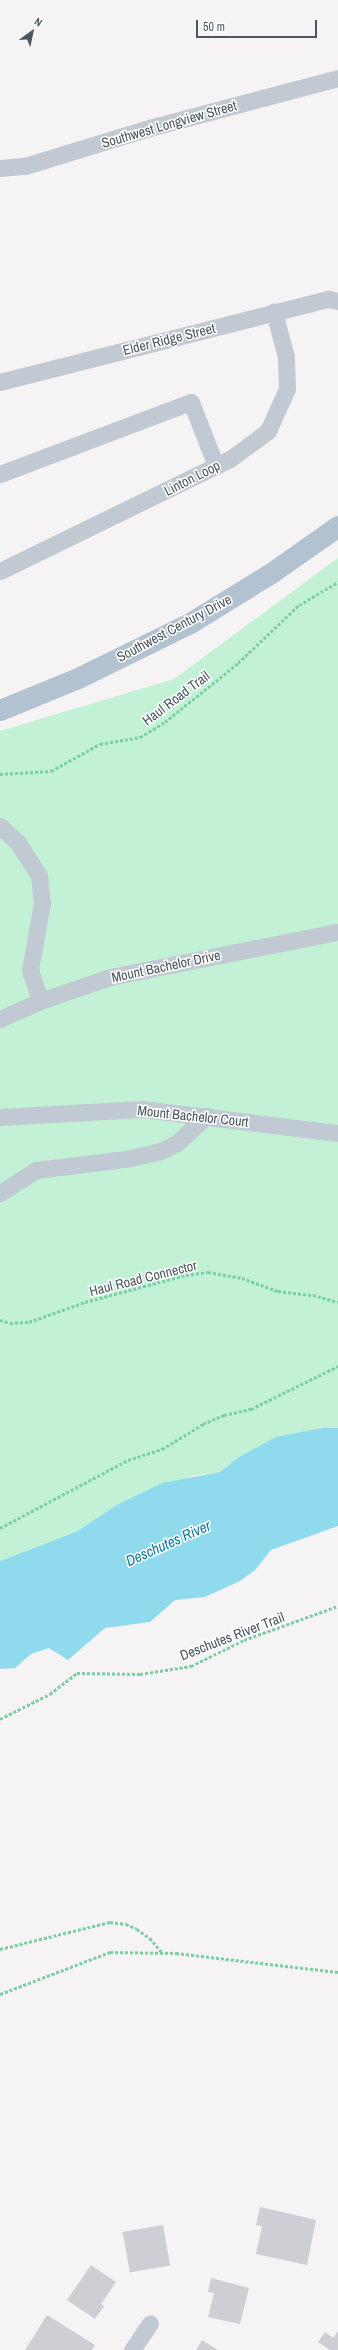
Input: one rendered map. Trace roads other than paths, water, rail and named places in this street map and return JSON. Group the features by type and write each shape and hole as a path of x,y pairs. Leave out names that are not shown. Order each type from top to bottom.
{"main road":[{"name":"Southwest Century Drive","path":"0,710 78,678 190,623 271,573 338,526"}],"street":[{"name":"Southwest Longview Street","path":"0,168 25,166 149,128 338,78"},
{"name":"Elder Ridge Street","path":"0,382 274,312 329,299 338,301"},
{"name":"Linton Loop","path":"0,571 216,466 268,431 287,389 286,357 274,312"},
{"path":"0,474 192,402 216,466"},
{"path":"0,826 18,843 39,875 42,903 30,970 40,1001"},
{"name":"Mount Bachelor Drive","path":"0,1019 40,1001 110,976 338,932"},
{"name":"Mount Bachelor Court","path":"0,1117 142,1109 338,1133"},
{"path":"0,1193 36,1170 126,1159 161,1151 177,1143 206,1116"},
{"path":"132,2350 150,2323"}],"water":[{"name":"Deschutes River","path":"322,1428 338,1428 338,1526 271,1550 255,1570 240,1581 205,1597 175,1600 150,1622 105,1628 68,1660 49,1648 31,1654 15,1668 0,1669 0,1561 78,1531 115,1506 162,1483 220,1472 239,1457 276,1437"}]}
